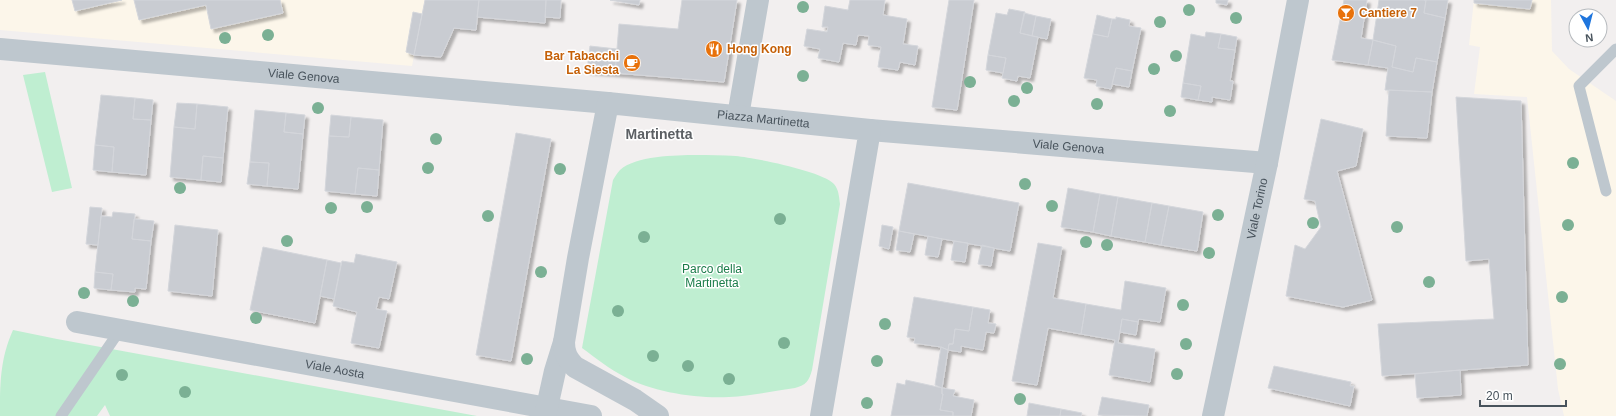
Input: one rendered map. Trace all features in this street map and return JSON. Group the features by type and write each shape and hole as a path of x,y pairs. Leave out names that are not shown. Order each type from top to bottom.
{"street":[{"path":"738,116 758,0"},
{"name":"Viale Torino","path":"1213,416 1267,163 1298,0"},
{"name":"Viale Genova","path":"0,49 608,103"},
{"path":"546,412 555,371 564,342 608,103"},
{"name":"Piazza Martinetta","path":"608,103 870,130"},
{"path":"820,416 870,130"},
{"name":"Viale Genova","path":"870,130 1267,163"},
{"name":"Viale Aosta","path":"77,322 546,412 591,416"},
{"path":"564,342 564,351 568,360 575,367 635,400 658,416"}],"lane":[{"path":"1606,191 1579,86 1616,49"},
{"path":"61,416 120,330"}],"shaded area":[{"path":"0,0 425,0 412,66 0,30"},
{"path":"1474,0 1551,0 1552,51 1569,69 1616,101 1616,416 1564,416 1558,389 1527,97 1474,94 1480,47 1469,45"}],"green space":[{"path":"45,72 72,188 52,192 23,75"},
{"name":"Parco della Martinetta","path":"696,155 736,156 758,159 788,166 816,174 827,179 834,184 837,189 840,204 812,370 808,380 802,385 795,388 746,396 690,396 648,387 636,382 608,367 582,348 613,180 620,170 635,162 656,157"},
{"path":"13,330 477,416 110,416 105,405 97,416 0,416 3,362 5,351"}],"building":[{"path":"72,0 122,0 75,11"},
{"path":"134,0 280,0 283,13 211,29 206,5 139,20"},
{"path":"425,0 479,0 476,30 454,28 441,57 414,55"},
{"path":"479,0 546,0 545,23 477,17"},
{"path":"546,0 561,0 560,18 545,17"},
{"path":"610,0 640,0 639,5"},
{"path":"682,0 737,0 724,82 615,73 619,24 678,29"},
{"path":"850,0 885,0 883,15 907,19 903,44 918,46 915,65 900,62 898,70 878,67 881,47 868,45 869,36 858,35 856,45 843,43 839,62 818,58 820,49 804,46 807,29 827,32 828,27 822,27 825,6 848,10"},
{"path":"949,0 974,0 957,110 932,107"},
{"path":"1216,0 1228,0 1227,5 1216,3"},
{"path":"1344,0 1367,0 1361,38 1373,40 1368,65 1332,60"},
{"path":"1379,0 1426,0 1424,13 1445,18 1437,62 1416,58 1413,72 1392,67 1396,46 1373,40"},
{"path":"1426,0 1448,0 1445,18 1424,13"},
{"path":"1474,0 1532,0 1530,9 1474,3"},
{"path":"1009,9 1025,12 1020,33 1038,37 1030,78 1018,76 1017,81 1002,78 1006,58 988,55 996,13 1007,15"},
{"path":"413,12 422,14 414,55 406,52"},
{"path":"1024,13 1036,16 1032,36 1020,33"},
{"path":"1097,15 1112,19 1108,37 1093,34"},
{"path":"1036,16 1051,19 1047,39 1032,36"},
{"path":"1116,17 1130,20 1129,26 1141,28 1132,71 1116,68 1111,89 1096,86 1097,80 1084,78 1093,34 1108,37 1112,19 1116,19"},
{"path":"1206,32 1221,34 1218,48 1235,50 1230,81 1233,81 1230,100 1212,97 1212,102 1198,100 1201,86 1183,83 1191,34 1205,37"},
{"path":"1221,34 1237,37 1235,50 1218,48"},
{"path":"1373,40 1396,46 1392,67 1413,72 1416,58 1437,62 1432,92 1385,90 1388,68 1368,65"},
{"path":"590,46 617,49 615,73 587,71"},
{"path":"988,55 1006,58 1003,73 986,70"},
{"path":"1116,68 1132,71 1129,87 1112,84"},
{"path":"1183,83 1201,86 1198,100 1181,97"},
{"path":"1389,90 1432,92 1427,138 1386,136"},
{"path":"101,95 135,98 133,119 151,120 146,175 112,172 114,147 95,145"},
{"path":"1456,97 1521,101 1528,365 1382,376 1378,324 1494,319 1489,259 1466,261"},
{"path":"135,98 153,100 151,120 133,119"},
{"path":"177,103 197,104 195,129 174,127"},
{"path":"197,104 228,107 223,158 203,156 201,180 170,177 174,127 195,129"},
{"path":"255,110 286,113 284,132 303,134 298,189 267,186 269,163 250,162"},
{"path":"286,113 305,115 303,134 284,132"},
{"path":"331,115 351,117 349,137 329,136"},
{"path":"351,117 383,120 379,170 358,168 355,194 325,191 329,136 349,137"},
{"path":"1321,119 1363,129 1356,166 1337,171 1372,300 1343,307 1286,296 1295,245 1305,249 1321,227 1315,201 1304,199"},
{"path":"516,133 551,139 511,361 476,355"},
{"path":"95,145 114,147 112,172 93,170"},
{"path":"203,156 223,158 221,182 201,180"},
{"path":"250,162 269,163 267,186 247,184"},
{"path":"358,168 379,170 377,196 355,194"},
{"path":"908,183 1019,203 1010,251 899,231"},
{"path":"1068,188 1100,194 1093,232 1061,227"},
{"path":"1100,194 1118,197 1111,236 1093,232"},
{"path":"1118,197 1152,203 1145,242 1111,236"},
{"path":"1152,203 1169,206 1161,245 1145,242"},
{"path":"1169,206 1203,212 1197,251 1161,245"},
{"path":"90,207 102,208 98,245 86,244"},
{"path":"113,212 135,214 132,239 151,241 146,289 135,288 135,292 111,290 113,274 95,272 101,216 112,217"},
{"path":"134,219 154,221 151,241 132,239"},
{"path":"175,225 218,230 212,296 168,291"},
{"path":"882,225 893,227 889,249 879,246"},
{"path":"899,231 914,234 910,252 896,250"},
{"path":"928,236 942,239 938,257 925,255"},
{"path":"954,241 968,243 965,262 951,260"},
{"path":"1038,243 1062,247 1053,298 1086,304 1081,334 1048,328 1037,385 1012,381"},
{"path":"982,245 994,248 991,266 978,264"},
{"path":"263,247 327,260 315,323 250,310"},
{"path":"356,254 397,262 389,299 379,297 376,309 387,311 379,348 351,343 357,312 333,306 342,261 354,263"},
{"path":"327,260 341,263 334,299 320,296"},
{"path":"95,272 113,274 111,290 94,288"},
{"path":"1125,281 1166,288 1160,322 1139,319 1138,322 1122,319 1118,343 1155,349 1150,382 1109,375 1115,340 1081,334 1086,304 1121,310"},
{"path":"914,297 973,307 969,331 955,329 953,344 949,344 948,350 941,347 914,343 915,338 907,337"},
{"path":"973,307 990,310 988,323 996,324 994,333 986,332 983,350 961,346 961,352 948,350 949,344 953,344 955,329 969,331"},
{"path":"1122,319 1138,322 1136,335 1120,332"},
{"path":"941,347 948,350 942,388 935,385"},
{"path":"1274,366 1351,382 1350,386 1354,386 1350,406 1268,388"},
{"path":"1460,370 1461,395 1417,398 1415,374"},
{"path":"906,380 942,388 943,394 940,410 953,412 953,416 891,416 897,383 905,385"},
{"path":"942,388 955,390 953,396 974,400 971,416 953,416 953,412 940,410 943,394"},
{"path":"1102,397 1149,405 1147,416 1098,415"},
{"path":"1029,403 1061,409 1060,416 1027,416"},
{"path":"1061,409 1082,413 1081,416 1060,416"}],"place":[{"name":"Cantiere 7","path":"1346,13"},
{"name":"Hong Kong","path":"714,49"},
{"name":"Bar Tabacchi La Siesta","path":"632,63"}],"district":[{"name":"Martinetta","path":"659,134"}]}
